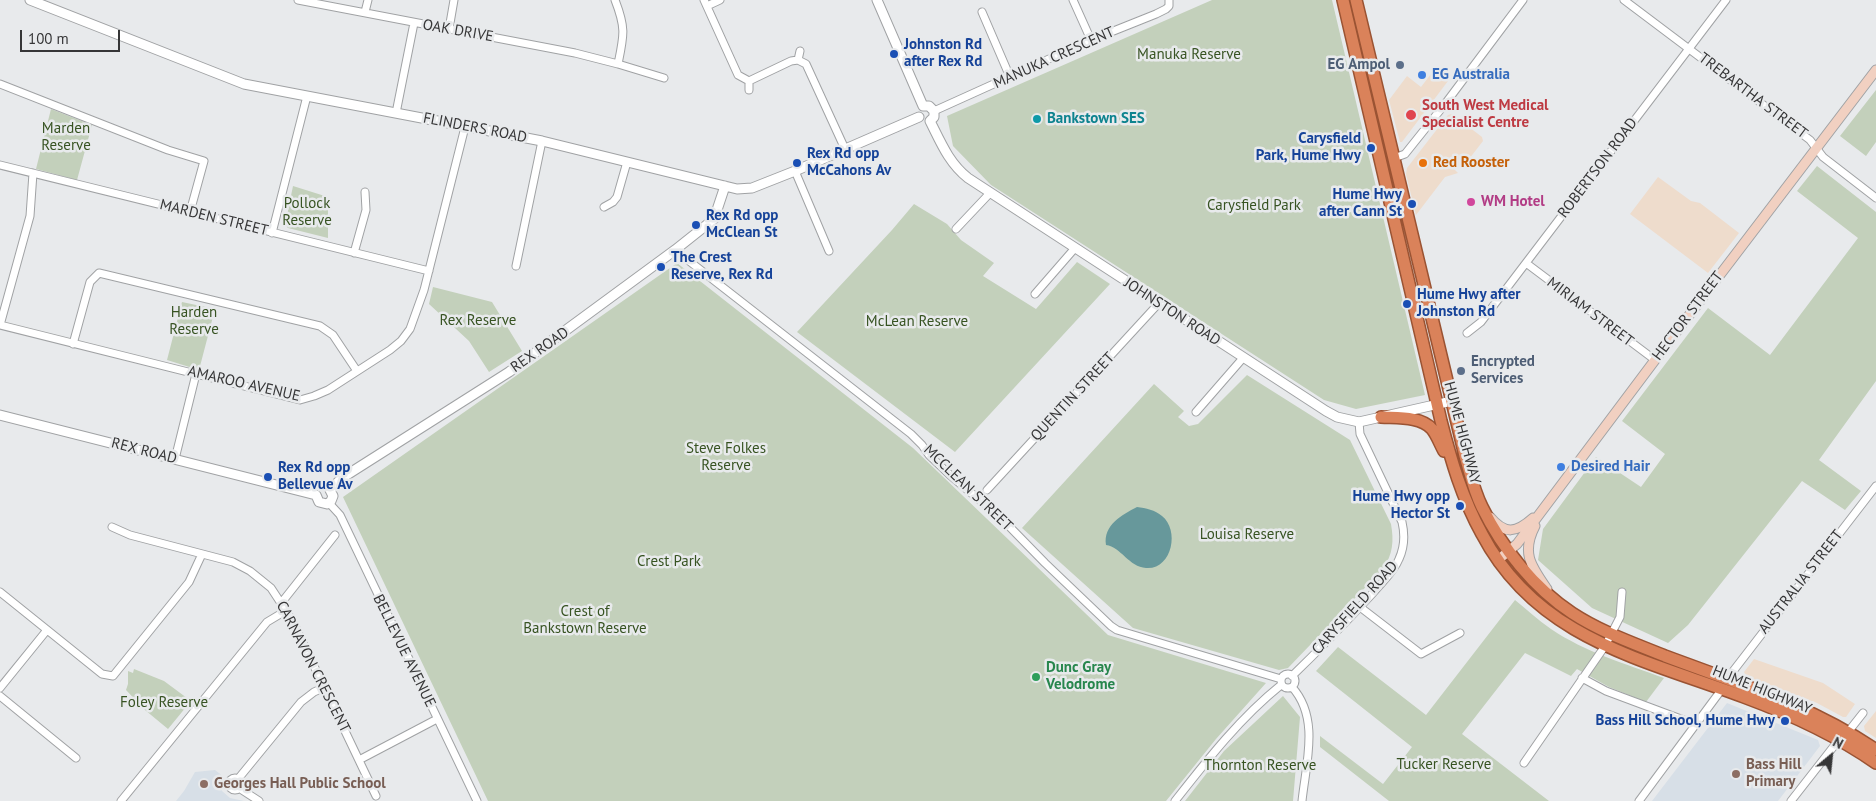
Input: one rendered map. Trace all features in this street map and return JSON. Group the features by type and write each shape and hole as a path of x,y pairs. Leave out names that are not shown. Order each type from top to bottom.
{"highway":[{"name":"HUME HIGHWAY","path":"1343,0 1455,472 1482,536 1498,560 1513,580 1545,611 1605,646 1804,709 1848,732 1876,750"},
{"name":"HUME HIGHWAY","path":"1356,0 1465,456 1482,506 1510,551 1532,578 1554,599 1572,612 1611,634 1724,684 1839,740 1876,763"},
{"path":"1381,417 1418,421 1430,427 1455,472"}],"main road":[{"name":"HECTOR STREET","path":"1498,560 1510,551 1543,510 1876,70"},
{"path":"1482,506 1497,524 1510,531 1528,523 1543,510"},
{"path":"1543,510 1528,542 1528,553 1530,563 1554,599"}],"street":[{"name":"FLINDERS ROAD","path":"30,0 244,84 542,141 737,189 752,188 796,171 919,117"},
{"name":"OAK DRIVE","path":"298,0 575,53 664,78"},
{"path":"365,12 368,0"},
{"path":"449,29 454,0"},
{"path":"615,0 622,17 624,29 618,64"},
{"path":"720,0 706,3 738,75 749,81"},
{"path":"877,0 923,106"},
{"path":"1073,0 1091,40"},
{"name":"MANUKA CRESCENT","path":"934,111 1091,40 1163,11 1169,6 1169,0"},
{"path":"1394,158 1405,154 1523,0"},
{"name":"TREBARTHA STREET","path":"1624,0 1810,140 1823,157 1876,198"},
{"name":"ROBERTSON ROAD","path":"1467,332 1481,322 1726,0"},
{"path":"982,12 1010,78"},
{"path":"396,113 414,23"},
{"path":"798,60 800,52"},
{"path":"749,81 791,60 798,60 806,64 845,149"},
{"path":"749,81 749,90"},
{"path":"0,84 168,150 204,161 190,212"},
{"path":"272,233 307,96"},
{"path":"923,106 929,106 934,111 934,117 930,121 925,122 919,117 919,109 923,106"},
{"name":"JOHNSTON ROAD","path":"930,121 951,162 962,173 1243,358 1337,417 1359,422 1452,401"},
{"name":"AMAROO AVENUE","path":"0,325 300,400 314,396 328,390 390,350 401,341 410,329 429,271 465,127"},
{"path":"516,266 542,141"},
{"path":"604,207 613,202 617,197 627,162"},
{"name":"MARDEN STREET","path":"0,165 429,271"},
{"path":"796,171 830,250"},
{"path":"0,325 30,216 33,173"},
{"name":"REX ROAD","path":"330,490 342,478 508,372 675,250 714,219 724,186"},
{"path":"354,253 366,210 365,192"},
{"path":"956,229 990,193"},
{"path":"1035,294 1075,248"},
{"name":"MCCLEAN STREET","path":"675,250 911,434 950,475 1003,520 1110,626 1117,630 1281,682"},
{"name":"MIRIAM STREET","path":"1526,264 1655,360"},
{"path":"74,344 90,282 99,273 320,326 332,335 358,371"},
{"name":"QUENTIN STREET","path":"988,490 1159,303"},
{"path":"1196,412 1243,358"},
{"path":"176,459 196,374"},
{"name":"REX ROAD","path":"0,415 316,495"},
{"name":"CARYSFIELD ROAD","path":"1292,676 1360,607 1398,563 1404,544 1404,535 1397,510 1360,434 1359,422"},
{"name":"AUSTRALIA STREET","path":"1639,801 1697,725 1724,684 1876,486"},
{"path":"325,488 330,490 333,496 330,502 324,504 319,502 316,495 320,489 325,488"},
{"name":"BELLEVUE AVENUE","path":"330,502 340,516 477,801"},
{"name":"CARNAVON CRESCENT","path":"112,527 130,535 233,562 250,571 271,588 287,610 376,796"},
{"path":"282,602 335,535"},
{"path":"0,592 102,674 115,680 189,582 202,554"},
{"path":"1524,763 1605,646 1620,617 1622,592"},
{"path":"1360,607 1420,654 1460,634"},
{"path":"121,801 267,622 287,610"},
{"path":"0,688 47,630"},
{"path":"1175,801 1230,734 1281,682 1286,674 1292,676 1295,681 1292,687"},
{"path":"1582,678 1606,692 1697,725"},
{"path":"1281,682 1286,688 1292,687"},
{"path":"238,779 301,702 314,692 325,687"},
{"path":"1292,687 1304,704 1309,728 1302,801"},
{"path":"0,696 76,758"},
{"path":"1791,801 1863,713"},
{"path":"359,760 437,719"},
{"path":"238,779 231,779 228,785 232,790 239,788"},
{"path":"238,779 241,782 239,788"},
{"path":"239,788 258,801"}],"shaded area":[{"path":"1434,70 1448,81 1402,142 1400,142 1389,100 1407,76 1421,87"},
{"path":"1452,114 1482,137 1483,141 1466,163 1454,169 1458,173 1445,177 1416,215 1406,174 1407,168 1448,115"},
{"path":"1658,177 1691,201 1700,203 1739,233 1708,273 1630,214"},
{"path":"1754,659 1823,683 1855,704 1846,717 1843,717 1817,703 1746,676 1744,672"},
{"name":"Bass Hill Primary","path":"1727,703 1818,740 1820,746 1778,801 1652,801"},
{"path":"1876,711 1876,738 1865,731 1864,726"},
{"name":"Georges Hall Public School","path":"215,770 224,777 221,782 222,791 230,798 244,801 176,801 195,772"}],"green space":[{"name":"Carysfield Park","path":"1212,0 1332,0 1425,395 1356,409 1324,400 991,185 953,146 947,116"},
{"path":"1876,90 1876,142 1866,156 1840,136"},
{"name":"Marden Reserve","path":"51,109 92,125 77,180 36,169"},
{"path":"1817,166 1876,212 1876,381 1819,460 1861,491 1845,510 1802,481 1688,625 1668,643 1592,608 1538,560 1543,529 1596,457 1641,487 1665,454 1622,421 1708,308 1770,355 1858,238 1797,191"},
{"name":"Pollock Reserve","path":"293,186 328,197 328,238 288,228 285,225"},
{"name":"McLean Reserve","path":"914,204 947,224 961,240 994,263 983,276 1036,309 1077,262 1110,284 955,452 797,332"},
{"name":"Crest Park","path":"677,263 913,448 1108,635 1266,683 1216,739 1166,801 488,801 343,497"},
{"name":"Rex Reserve","path":"433,287 492,302 522,351 489,372 469,341 429,304"},
{"name":"Harden Reserve","path":"182,302 215,309 199,370 167,360"},
{"name":"Louisa Reserve","path":"1247,375 1350,440 1391,524 1392,530 1391,553 1383,569 1288,668 1279,670 1133,628 1022,528 1154,384 1184,411 1178,417 1189,426 1198,424"},
{"name":"Tucker Reserve","path":"1515,600 1564,637 1606,657 1664,678 1646,702 1609,687 1577,669 1571,676 1525,653 1462,734 1549,801 1389,801 1320,747 1320,736 1383,784 1412,747 1316,671 1338,647 1426,715"},
{"name":"Foley Reserve","path":"134,669 164,681 191,701 168,729 145,710 126,690 128,671 133,673"},
{"name":"Thornton Reserve","path":"1283,696 1300,717 1293,801 1185,801 1224,751"}],"water":[{"path":"1137,507 1150,510 1162,516 1168,522 1171,530 1172,539 1167,556 1162,563 1155,567 1140,567 1116,549 1106,545 1107,532 1111,526 1120,517"}],"place":[{"name":"Johnston Rd after Rex Rd","path":"894,54"},
{"name":"EG Ampol","path":"1400,65"},
{"name":"EG Australia","path":"1422,75"},
{"name":"South West Medical Specialist Centre","path":"1411,115"},
{"name":"Bankstown SES","path":"1037,119"},
{"name":"Carysfield Park, Hume Hwy","path":"1371,148"},
{"name":"Rex Rd opp McCahons Av","path":"797,163"},
{"name":"Red Rooster","path":"1423,163"},
{"name":"WM Hotel","path":"1471,202"},
{"name":"Hume Hwy after Cann St","path":"1412,204"},
{"name":"Rex Rd opp McClean St","path":"696,225"},
{"name":"The Crest Reserve, Rex Rd","path":"661,267"},
{"name":"Hume Hwy after Johnston Rd","path":"1407,304"},
{"name":"Encrypted Services","path":"1461,371"},
{"name":"Desired Hair","path":"1561,467"},
{"name":"Rex Rd opp Bellevue Av","path":"268,477"},
{"name":"Hume Hwy opp Hector St","path":"1460,506"},
{"name":"Dunc Gray Velodrome","path":"1036,677"},
{"name":"Bass Hill School, Hume Hwy","path":"1785,721"},
{"name":"Bass Hill Primary","path":"1736,774"},
{"name":"Georges Hall Public School","path":"204,784"}],"park label":[{"name":"Manuka Reserve","path":"1189,55"},
{"name":"Steve Folkes Reserve","path":"726,458"},
{"name":"Crest of Bankstown Reserve","path":"585,620"}]}
